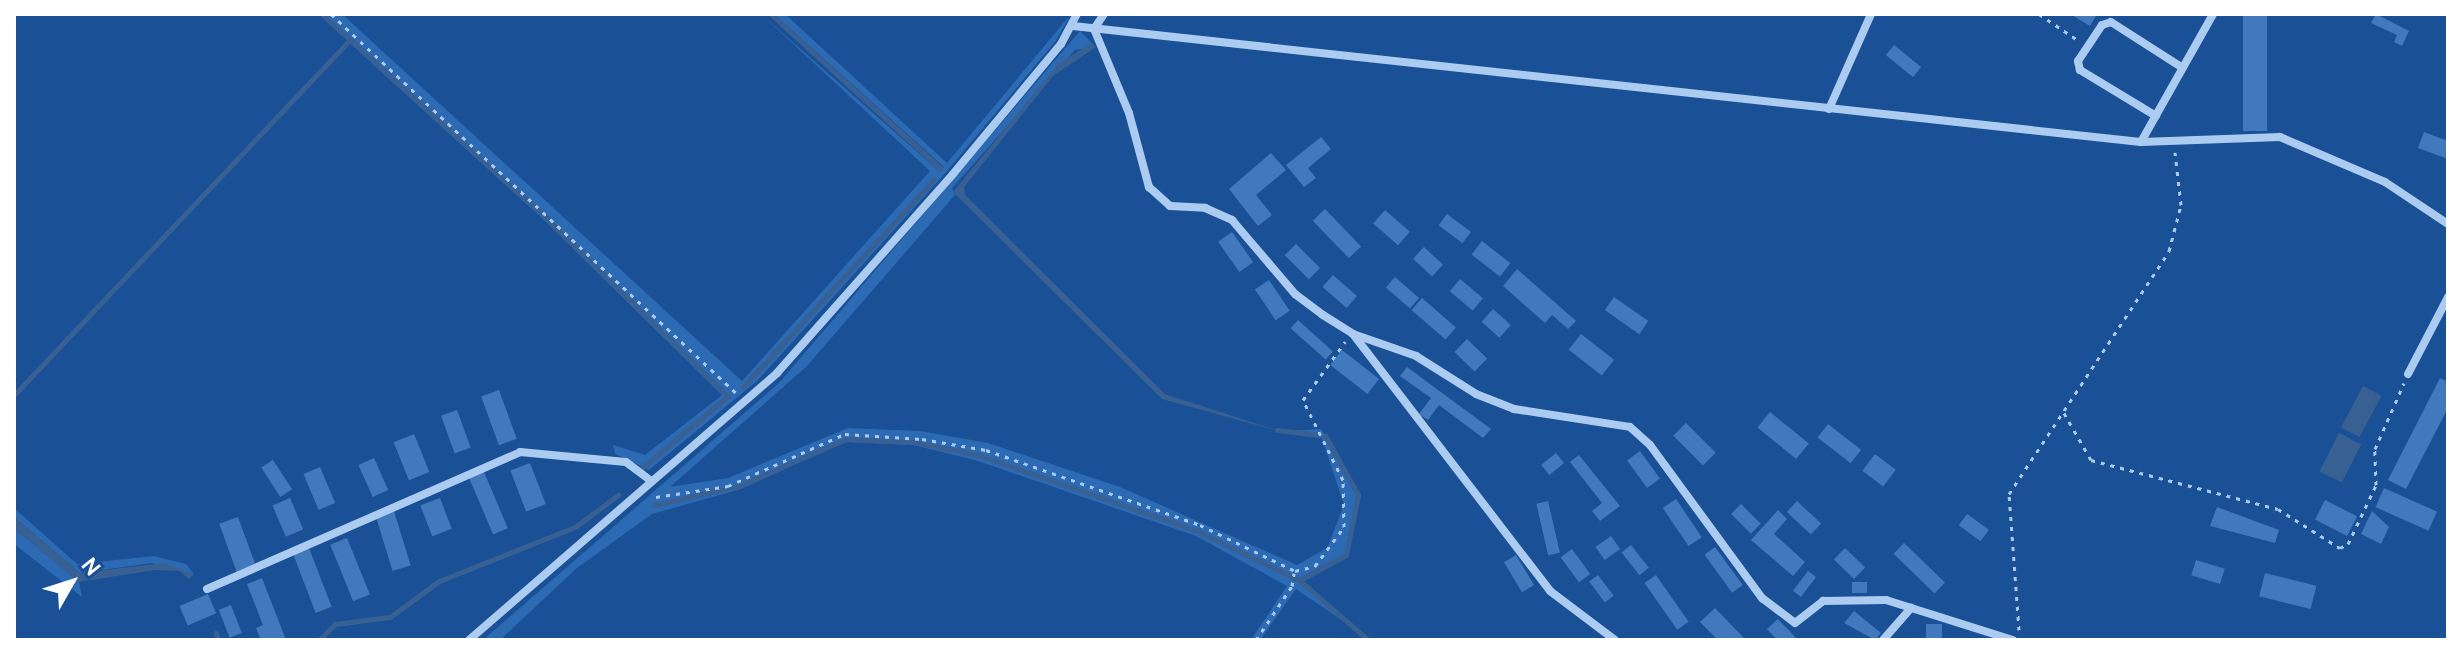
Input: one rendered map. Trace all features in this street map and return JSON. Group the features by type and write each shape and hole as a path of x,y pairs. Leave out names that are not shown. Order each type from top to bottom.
{"street":[{"path":"469,640 745,401 851,293 1073,26 1077,14"},
{"path":"1094,29 1104,14"},
{"path":"1829,109 1871,14"},
{"path":"2141,142 2213,14"},
{"path":"2156,116 2080,70 2088,47 2102,25 2111,22 2183,68"},
{"path":"1073,26 2141,142 2280,137 2385,182 2448,224"},
{"path":"1094,29 1159,199 1232,220 1295,294 1353,334 1416,356 1476,394 1514,409 1630,427 1650,445 1762,598 1786,619 1795,623 1823,601 1886,600 2013,640"},
{"path":"2408,374 2448,297"},
{"path":"1353,334 1550,591 1615,640"},
{"path":"207,589 520,452 626,462 651,481"},
{"path":"1883,640 1911,608"}],"path":[{"path":"331,14 745,401"},
{"path":"2039,14 2088,47"},
{"path":"2020,640 2009,494 2169,251 2181,205 2174,140"},
{"path":"632,496 728,486 845,434 922,439 986,450 1200,525 1295,571 1315,566 1344,527 1343,480 1303,400 1353,334"},
{"path":"2064,413 2091,460 2278,509 2340,548 2348,544 2376,485 2375,449 2408,374"},
{"path":"1256,640 1292,586 1295,571"}],"shaded area":[{"path":"318,14 342,14 742,381 930,171 761,14 940,172 944,167 774,14 785,14 947,163 1071,14 1055,42 942,177 757,381 649,470 615,454 613,445 645,455 722,395 546,222"},
{"path":"767,14 774,14 944,168 940,172"},
{"path":"1080,31 1096,47 1075,50 952,188 955,195 807,366 670,487 728,478 848,428 920,431 988,443 1120,487 1297,565 1327,548 1344,505 1322,438 1274,432 1321,429 1361,495 1348,557 1303,582 1371,640 1296,589 1260,640 1251,640 1287,586 1196,536 975,460 913,445 844,442 741,489 652,514 577,568 500,640 483,640 779,383"},
{"path":"1090,44 1096,47 1053,76 964,187 965,195 1165,394 1282,432 1162,399 953,192 1058,64"},
{"path":"2363,386 2382,396 2359,437 2341,427"},
{"path":"2339,433 2361,444 2342,483 2319,471"},
{"path":"14,508 77,564 154,556 186,564 194,574 152,563 80,573 14,517"},
{"path":"14,517 80,573 164,563 194,574 189,579 179,571 155,570 79,582 14,528"},
{"path":"14,528 79,582 82,597 14,544"}],"building":[{"path":"2070,14 2097,14 2090,26"},
{"path":"2243,14 2267,14 2267,131 2243,131"},
{"path":"2376,14 2409,31 2402,46 2394,42 2397,35 2371,23"},
{"path":"1894,45 1921,67 1913,77 1886,55"},
{"path":"2424,132 2448,141 2448,159 2418,148"},
{"path":"1321,137 1331,149 1308,168 1316,178 1304,187 1286,165"},
{"path":"1271,153 1286,170 1256,195 1272,215 1258,226 1229,189"},
{"path":"1325,209 1361,246 1349,258 1313,221"},
{"path":"1385,210 1410,232 1398,245 1373,224"},
{"path":"1447,214 1471,232 1463,243 1439,225"},
{"path":"1232,232 1253,262 1239,272 1218,242"},
{"path":"1482,241 1510,263 1500,277 1472,254"},
{"path":"1296,244 1320,268 1309,279 1285,255"},
{"path":"1424,247 1443,265 1432,276 1413,259"},
{"path":"1517,269 1576,321 1568,329 1552,315 1545,323 1503,286"},
{"path":"1333,275 1357,296 1347,308 1323,287"},
{"path":"1395,277 1419,298 1410,309 1386,288"},
{"path":"1460,279 1483,298 1473,311 1450,291"},
{"path":"1269,280 1290,311 1276,320 1255,290"},
{"path":"1614,297 1648,321 1639,334 1605,310"},
{"path":"1422,298 1456,328 1445,340 1412,310"},
{"path":"1493,309 1511,325 1499,338 1482,322"},
{"path":"1298,320 1333,351 1326,360 1291,328"},
{"path":"1581,334 1614,360 1602,376 1569,350"},
{"path":"1467,339 1487,358 1475,371 1454,352"},
{"path":"1342,350 1379,379 1367,394 1330,365"},
{"path":"1407,367 1491,429 1483,438 1439,405 1428,420 1419,414 1431,398 1400,376"},
{"path":"2440,378 2448,382 2448,408 2406,489 2388,480"},
{"path":"499,390 517,439 499,445 481,396"},
{"path":"457,410 471,448 455,453 441,416"},
{"path":"1770,412 1809,443 1796,459 1757,428"},
{"path":"1686,423 1716,453 1703,465 1673,436"},
{"path":"1828,424 1861,450 1851,463 1818,437"},
{"path":"414,434 429,472 409,480 394,442"},
{"path":"1640,451 1660,479 1647,488 1627,460"},
{"path":"1556,453 1564,463 1549,475 1541,465"},
{"path":"1875,454 1896,470 1883,486 1862,471"},
{"path":"1579,455 1620,506 1600,521 1592,511 1602,503 1570,462"},
{"path":"374,458 388,490 373,497 358,465"},
{"path":"273,460 292,489 280,497 261,468"},
{"path":"530,463 546,504 526,512 510,471"},
{"path":"320,467 335,503 319,510 303,474"},
{"path":"484,472 508,528 493,534 469,478"},
{"path":"2384,488 2437,512 2428,531 2375,507"},
{"path":"290,498 303,529 286,537 273,505"},
{"path":"440,498 452,529 432,536 420,506"},
{"path":"1676,499 1702,537 1688,546 1663,508"},
{"path":"2325,500 2357,516 2347,536 2315,520"},
{"path":"1548,501 1560,553 1548,555 1536,504"},
{"path":"1797,501 1821,524 1811,534 1787,512"},
{"path":"1741,504 1761,524 1751,534 1731,514"},
{"path":"2217,507 2279,530 2275,543 2210,526"},
{"path":"1778,510 1787,519 1774,534 1805,562 1793,576 1751,540"},
{"path":"394,511 411,566 392,571 376,517"},
{"path":"2372,511 2389,527 2381,544 2361,534"},
{"path":"1967,514 1989,530 1981,541 1959,525"},
{"path":"238,517 255,565 237,572 219,524"},
{"path":"1611,536 1620,549 1605,560 1595,547"},
{"path":"347,538 370,595 353,601 330,545"},
{"path":"1904,543 1945,583 1935,593 1894,554"},
{"path":"1631,545 1649,568 1639,575 1622,552"},
{"path":"1715,547 1743,585 1732,593 1704,555"},
{"path":"309,548 332,607 316,613 293,554"},
{"path":"1845,548 1865,567 1854,579 1834,560"},
{"path":"1572,549 1590,574 1579,582 1561,557"},
{"path":"1516,555 1534,585 1522,592 1504,562"},
{"path":"2196,560 2225,569 2220,584 2191,575"},
{"path":"1808,571 1816,577 1801,597 1793,591"},
{"path":"2265,573 2316,586 2311,609 2259,596"},
{"path":"1598,575 1614,596 1605,602 1589,582"},
{"path":"1656,575 1689,622 1677,630 1645,583"},
{"path":"262,578 286,640 261,640 256,628 263,625 247,584"},
{"path":"1852,582 1867,582 1867,593 1852,593"},
{"path":"208,594 216,613 188,625 179,606"},
{"path":"231,605 242,633 230,638 219,610"},
{"path":"1715,608 1746,640 1718,640 1700,622"},
{"path":"1854,611 1881,633 1875,640 1844,623"},
{"path":"1778,619 1798,640 1777,640 1767,629"},
{"path":"1926,624 1942,624 1942,640 1926,640"}],"waterway":[{"path":"322,14 548,220 728,396 643,467"},
{"path":"14,395 350,40"},
{"path":"743,387 934,179"},
{"path":"1277,430 1318,435"},
{"path":"1299,580 1346,555 1358,495 1325,435"},
{"path":"654,505 738,486 846,439 915,442 978,455 1197,531 1299,580 1368,640"},
{"path":"319,640 335,624 390,617 439,581 575,527 618,495"},
{"path":"216,633 218,640"}]}
